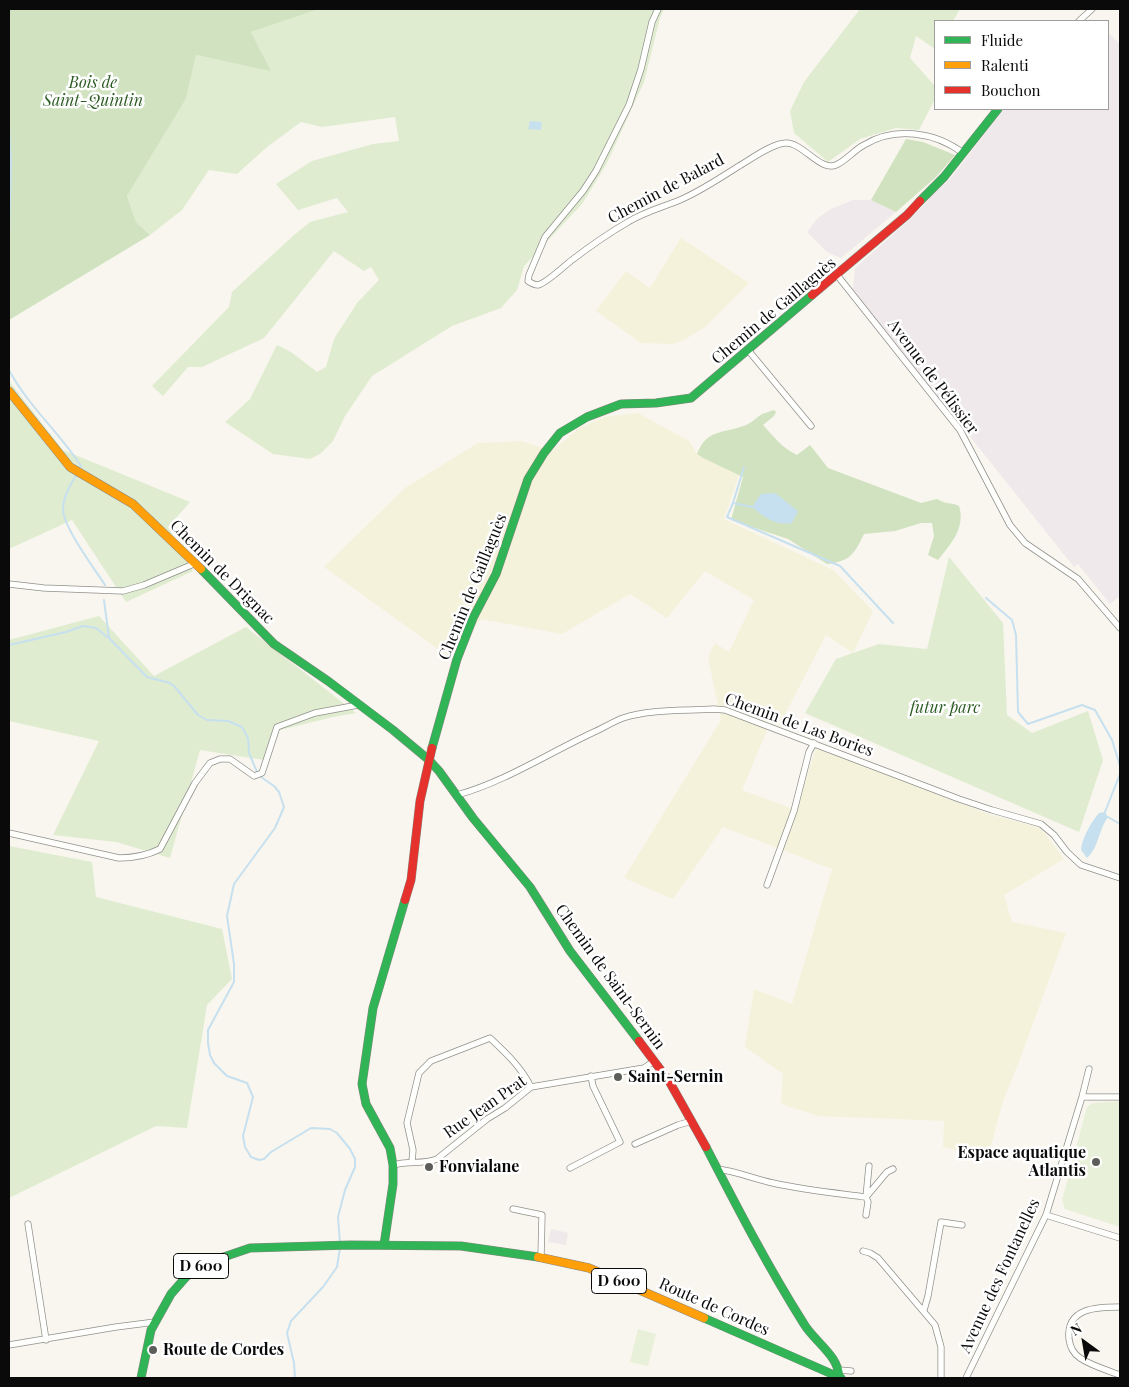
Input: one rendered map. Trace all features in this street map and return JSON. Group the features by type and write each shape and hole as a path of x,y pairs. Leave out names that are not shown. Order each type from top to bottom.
{"street":[{"name":"Chemin de Balard","path":"658,9 652,22 641,69 629,105 592,178 545,237 529,275 528,280 532,284 539,285 550,278 573,259 629,221 654,209 681,200 762,152 784,143 793,144 826,166 836,166 864,144 882,136 903,133 919,134 938,139 963,153"},
{"path":"1080,20 1092,9"},
{"name":"Chemin de Gaillaguès","path":"384,1245 393,1184 393,1165 390,1148 366,1104 362,1084 373,1008 411,880 420,801 429,760 457,659 473,618 496,574 528,479 544,453 560,433 587,417 621,404 656,403 691,398 907,215 944,177 997,110"},
{"name":"Avenue de Pélissier","path":"837,275 960,430 1010,525 1026,543 1078,579 1120,628"},
{"path":"748,350 811,426"},
{"name":"Chemin de Drignac","path":"9,391 77,472 133,504 196,563 274,644 429,760"},
{"path":"9,584 123,591 144,585 196,563"},
{"path":"9,833 119,858 135,858 150,854 160,849 195,783 210,763 220,759 230,759 254,776 262,773 277,727 315,713 358,705"},
{"name":"Chemin de Las Bories","path":"457,795 478,789 508,776 552,752 623,718 647,713 725,710 959,799 1041,824 1081,864 1120,878"},
{"path":"767,885 794,811 814,743"},
{"name":"Chemin de Saint-Sernin","path":"429,760 530,888 570,951 669,1081 742,1217 795,1310 810,1334 834,1360 840,1375"},
{"path":"412,1161 413,1150 407,1123 419,1073 431,1061 490,1038 525,1074 531,1087"},
{"name":"Rue Jean Prat","path":"393,1165 412,1161 430,1162 437,1159 531,1087 644,1068 654,1061"},
{"name":"Avenue des Fontanelles","path":"967,1378 1046,1215 1082,1098 1088,1069"},
{"path":"570,1168 620,1142 593,1086 591,1076"},
{"path":"1082,1098 1120,1097"},
{"path":"635,1144 678,1124 692,1121"},
{"path":"866,1215 869,1166"},
{"path":"717,1169 814,1191 866,1197"},
{"path":"866,1197 887,1172 893,1169"},
{"path":"513,1209 542,1215 541,1257"},
{"path":"1046,1215 1120,1238"},
{"path":"924,1310 941,1222 962,1226"},
{"path":"28,1224 46,1340"},
{"name":"Route de Cordes","path":"141,1378 151,1330 155,1322 171,1294 186,1277 204,1264 250,1248 350,1245 461,1246 541,1257 589,1268 840,1375"},
{"path":"863,1251 878,1258 935,1325 941,1347 941,1378"},
{"path":"1120,1307 1091,1308 1076,1316 1069,1328 1070,1344 1079,1358 1111,1375 1120,1375"},
{"path":"9,1345 155,1322"},
{"path":"840,1375 851,1371"}],"shaded area":[{"path":"1109,34 1120,44 1120,596 1110,604 1078,564 1074,567 853,290 855,268 907,222 950,179 1003,110 1109,110"},
{"path":"853,200 871,200 896,212 841,258 827,252 807,232 817,219 829,210"},
{"path":"681,238 749,283 705,327 684,340 673,344 641,343 596,311 626,271 650,288"},
{"path":"638,413 689,441 697,454 703,458 739,475 724,519 833,570 873,611 853,653 826,635 779,726 770,723 742,790 796,810 816,748 991,815 1038,827 1045,833 1064,859 1004,895 1012,922 1066,933 1003,1101 988,1157 943,1147 944,1121 819,1116 781,1104 783,1074 745,1047 754,989 792,1004 832,869 723,827 673,899 624,878 721,720 708,657 715,643 729,652 754,600 705,571 667,618 630,594 562,634 481,619 449,657 324,567 405,488 478,443 521,441 552,451 579,428 605,417"},
{"path":"551,1229 568,1233 566,1245 548,1242"}],"green space":[{"name":"Bois de Saint-Quintin","path":"9,9 319,9 251,32 271,71 196,55 186,99 127,196 136,222 150,235 9,320"},
{"path":"319,9 664,9 644,82 606,165 582,204 524,266 517,290 501,308 452,326 372,376 345,416 333,441 320,454 310,459 273,454 225,422 250,399 277,345 291,352 317,372 326,367 334,339 357,303 379,280 371,267 364,271 334,251 264,338 202,367 188,367 163,396 152,386 229,307 232,292 294,235 310,222 348,212 337,198 298,210 276,184 312,161 373,144 399,141 395,117 322,127 301,122 267,147 237,174 209,170 182,210 150,235 136,222 127,196 186,99 196,55 270,70 251,32"},
{"path":"860,9 960,9 954,20 934,20 934,48 916,36 910,58 934,85 934,101 919,130 896,128 860,139 828,162 794,133 790,111 804,82"},
{"path":"906,139 923,142 955,155 936,177 896,212 871,200"},
{"path":"9,381 63,450 190,502 168,527 193,571 126,602 72,520 9,549"},
{"path":"774,410 776,412 774,416 763,425 791,452 797,455 810,445 828,468 921,503 937,499 959,506 961,514 959,529 938,560 928,555 934,536 932,523 921,523 895,531 864,534 851,555 842,561 827,564 788,539 731,520 743,477 697,454 701,446 711,436 746,425 761,415"},
{"name":"futur parc","path":"949,557 1003,623 1007,715 1032,733 1088,711 1103,760 1079,832 805,713 836,659 879,644 927,649"},
{"path":"99,616 154,676 246,627 356,713 276,731 264,760 200,750 170,858 116,842 53,835 99,741 9,721 9,640"},
{"path":"9,846 92,862 96,897 222,929 232,979 207,1005 187,1128 156,1126 9,1198"},
{"name":"Espace aquatique Atlantis","path":"1120,1101 1120,1227 1065,1209 1062,1200 1087,1107 1093,1103"},
{"path":"638,1329 656,1334 648,1366 630,1362"}],"water":[{"path":"530,121 542,122 541,130 528,129"},
{"path":"775,493 798,511 792,523 775,522 752,507 761,494"},
{"path":"1105,812 1108,817 1094,849 1087,858 1081,850 1085,835 1099,813"}],"waterway":[{"path":"9,127 11,162 9,234"},
{"path":"9,370 25,395 81,466 79,470"},
{"path":"744,467 733,503 752,507"},
{"path":"77,474 64,500 63,510 65,518 80,548 105,585"},
{"path":"733,503 727,517 840,566 893,623"},
{"path":"986,598 1012,620 1016,635 1018,712 1028,724 1082,705 1095,710 1112,740 1120,766"},
{"path":"104,600 109,638 147,677 170,683 175,687 198,715 207,720 228,721 242,727 248,738 249,753 257,772"},
{"path":"9,645 66,632 83,626 96,628 107,637"},
{"path":"1105,812 1120,774"},
{"path":"261,777 279,792 284,807 275,828 234,884 227,916 234,964 234,982 208,1030 210,1055 214,1063 227,1076 247,1083 253,1097 243,1136 245,1147 251,1157 259,1160 264,1159 271,1152 311,1128 330,1129 337,1133 350,1149 355,1159 355,1167 345,1190 338,1217 340,1243"},
{"path":"1108,817 1120,824"},
{"path":"295,1378 294,1363 287,1333 291,1321 323,1287 337,1267 340,1248"}],"traffic: fast":[{"path":"920,201 944,177 997,110"},
{"path":"432,748 457,659 473,618 496,574 528,479 544,453 560,433 587,417 621,404 656,403 691,398 812,295"},
{"path":"201,569 274,644 328,681 429,760 473,818 530,887 570,951 639,1041"},
{"path":"384,1245 393,1184 393,1165 390,1148 366,1104 362,1084 373,1008 405,900"},
{"path":"706,1147 778,1281 808,1330 831,1355 838,1369 839,1377"},
{"path":"141,1378 151,1330 171,1294 186,1277 203,1264 250,1248 350,1245 461,1246 538,1257"},
{"path":"704,1318 841,1378"}],"traffic: slow":[{"path":"9,391 70,467 133,504 201,569"},
{"path":"538,1257 589,1268 704,1318"}],"traffic: jam":[{"path":"812,295 907,215 920,201"},
{"path":"405,900 411,880 420,801 432,748"},
{"path":"639,1041 669,1081 706,1147"}],"place":[{"name":"Saint-Sernin","path":"618,1077"},
{"name":"Espace aquatique Atlantis","path":"1096,1162"},
{"name":"Fonvialane","path":"429,1167"},
{"name":"Route de Cordes","path":"153,1350"}]}
